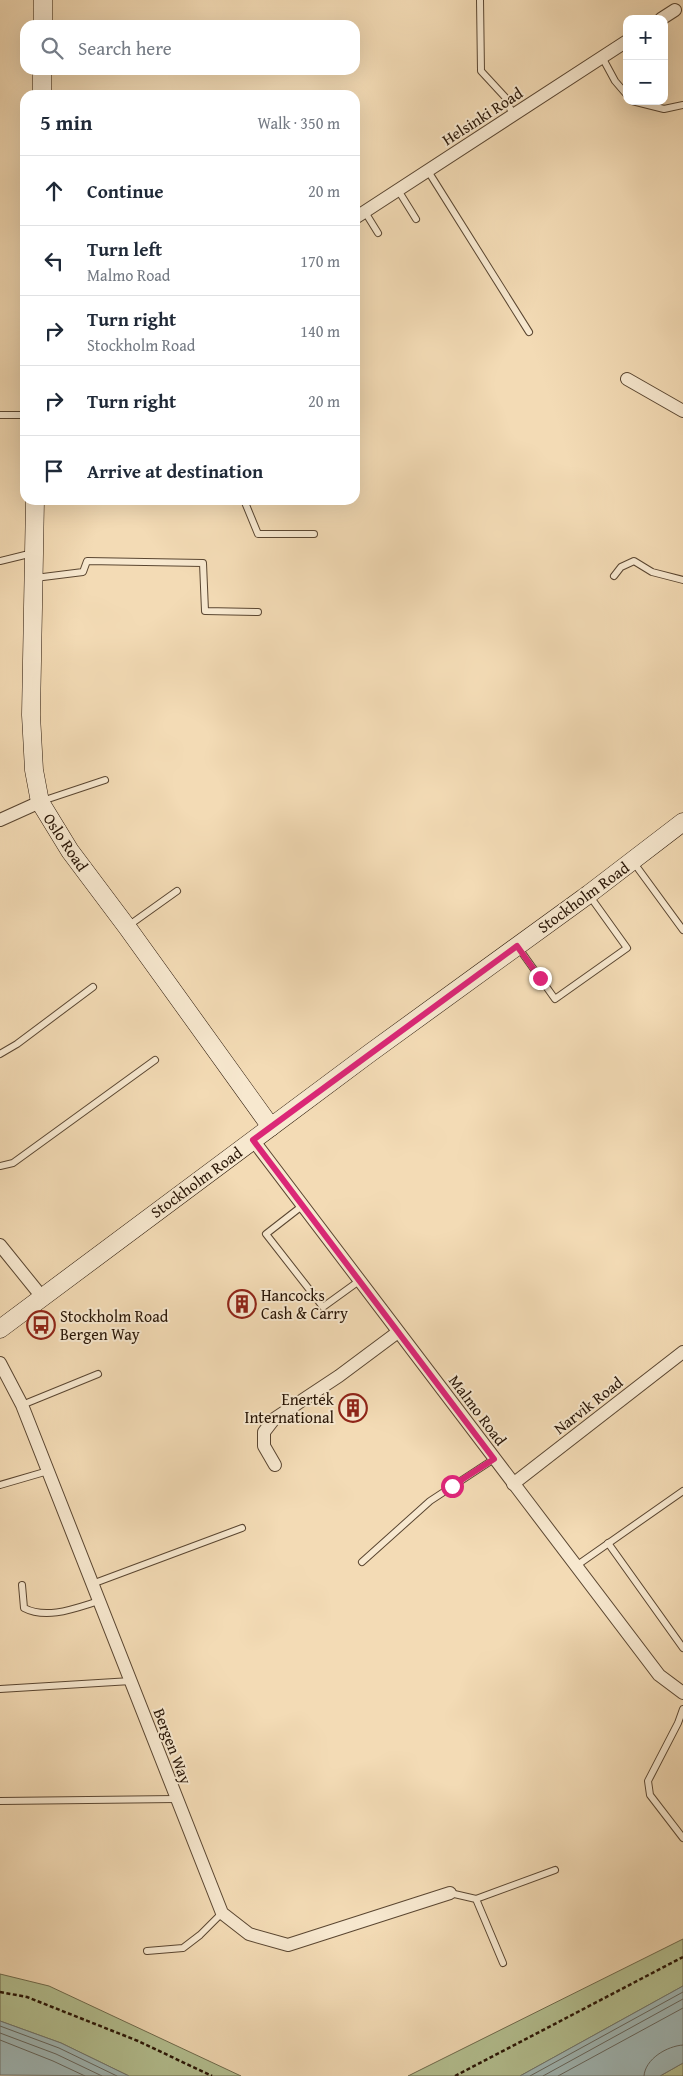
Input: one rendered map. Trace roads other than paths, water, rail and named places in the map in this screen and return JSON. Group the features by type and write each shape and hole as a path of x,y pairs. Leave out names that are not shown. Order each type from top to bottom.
{"street":[{"path":"43,0 43,20"},
{"name":"Helsinki Road","path":"360,215 623,44"},
{"path":"42,75 42,90"},
{"path":"627,379 683,411"},
{"name":"Oslo Road","path":"35,505 31,715 34,770 40,802 70,851 127,926 271,1127"},
{"path":"0,820 40,802"},
{"name":"Stockholm Road","path":"0,1330 253,1140 589,894 683,822"},
{"name":"Malmo Road","path":"253,1140 658,1675 683,1693"},
{"path":"0,1245 42,1297"},
{"path":"275,1465 264,1446 264,1432 274,1419 339,1376 398,1332"},
{"name":"Narvik Road","path":"513,1484 683,1352"},
{"name":"Bergen Way","path":"0,1364 22,1405 222,1913"},
{"path":"222,1913 249,1934 288,1946 450,1893"}],"lane":[{"path":"480,0 481,71 505,97 513,115"},
{"path":"602,57 615,81 623,90"},
{"path":"648,105 664,109 683,105"},
{"path":"428,171 529,332"},
{"path":"398,190 416,219"},
{"path":"360,215 378,232"},
{"path":"0,415 20,415"},
{"path":"246,505 258,534 314,534"},
{"path":"0,561 34,552"},
{"path":"34,578 83,572 87,561 204,563 205,611 258,612"},
{"path":"614,576 621,567 634,561 652,572 683,580"},
{"path":"40,802 105,780"},
{"path":"632,861 683,930"},
{"path":"127,926 177,891"},
{"path":"517,946 555,999 619,954 627,948 589,894"},
{"path":"0,1054 17,1044 93,987"},
{"path":"0,1166 13,1163 156,1060"},
{"path":"302,1206 266,1234 323,1307 359,1281"},
{"path":"22,1405 98,1374"},
{"path":"362,1562 430,1501 494,1459"},
{"path":"0,1485 48,1471"},
{"path":"576,1566 683,1491"},
{"path":"92,1584 242,1528"},
{"path":"608,1543 683,1648"},
{"path":"22,1585 24,1608 34,1613 62,1612 99,1601"},
{"path":"0,1689 130,1681"},
{"path":"683,1709 678,1723 648,1781 650,1795 683,1838"},
{"path":"0,1802 176,1799"},
{"path":"450,1893 476,1898 555,1870"},
{"path":"476,1898 503,1963"},
{"path":"147,1951 183,1948 222,1913"}],"water":[{"path":"683,1986 683,2063 660,2076 520,2076"},
{"path":"0,2021 61,2043 129,2076 0,2075"}],"place":[{"name":"Hancocks Cash & Carry","path":"242,1304"},
{"name":"Stockholm Road Bergen Way","path":"41,1325"},
{"name":"Enertek International","path":"353,1408"}]}
